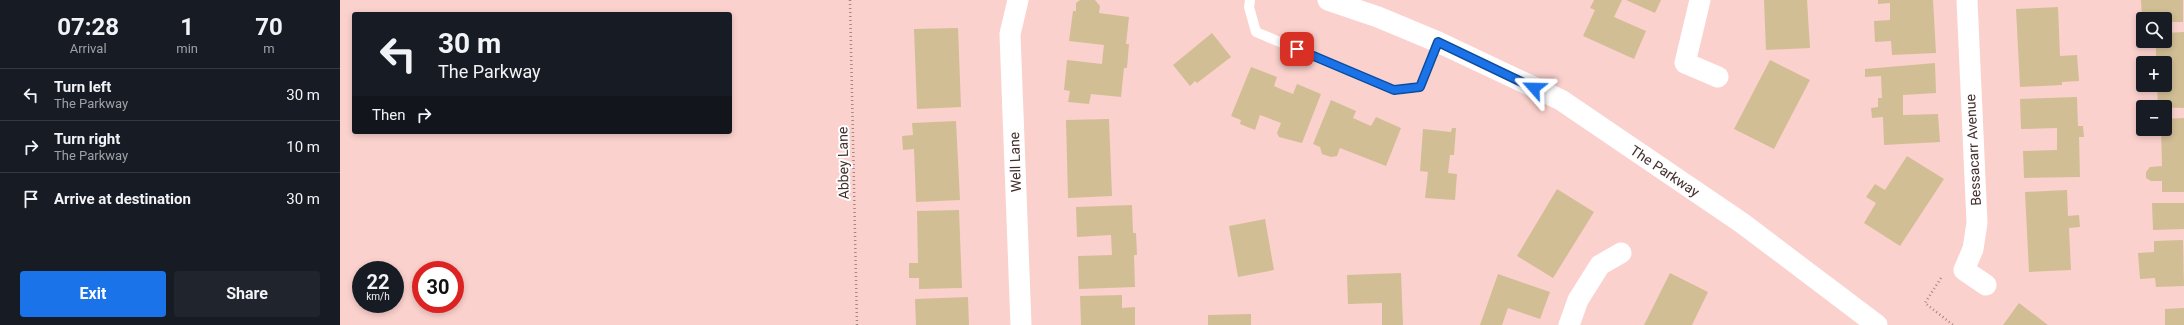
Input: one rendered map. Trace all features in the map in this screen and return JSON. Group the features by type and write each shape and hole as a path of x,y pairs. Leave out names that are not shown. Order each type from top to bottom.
{"street":[{"name":"Well Lane","path":"1018,0 1010,34 1021,325"},
{"name":"The Parkway","path":"1328,0 1381,9 1438,42 1561,100 1742,223 1877,325"},
{"path":"1700,0 1685,63 1718,77"},
{"name":"Bessacarr Avenue","path":"1967,0 1976,223 1973,249 1964,270 1986,285"},
{"path":"1569,325 1578,300 1600,265 1621,253"}],"lane":[{"path":"1250,0 1250,7 1256,32 1394,90 1420,87 1438,42"}],"path":[{"name":"Abbey Lane","path":"850,0 857,325"},
{"path":"1943,276 1925,303 1953,325"}],"building":[{"path":"1080,0 1095,0 1100,6 1099,13 1129,17 1126,44 1129,44 1127,68 1124,68 1121,97 1091,94 1089,104 1068,102 1070,91 1064,90 1067,60 1102,64 1104,45 1069,41 1073,11 1076,11 1076,3"},
{"path":"1594,0 1622,0 1614,17 1646,31 1634,59 1583,36 1595,10 1590,8"},
{"path":"1626,0 1661,0 1655,13"},
{"path":"1764,0 1807,0 1810,48 1766,50"},
{"path":"1878,0 1933,0 1936,53 1892,55 1891,41 1875,42 1874,21 1890,20 1890,3 1878,4"},
{"path":"2141,0 2183,0 2183,22 2172,22 2172,12 2142,12"},
{"path":"2058,7 2060,56 2077,55 2079,81 2062,82 2062,85 2020,87 2016,9"},
{"path":"958,28 961,107 917,109 914,29"},
{"path":"2184,32 2184,108 2172,108 2172,100 2158,100 2157,92 2172,92 2172,56 2156,56 2156,48 2172,48 2172,33"},
{"path":"1212,33 1231,57 1197,83 1195,81 1190,86 1173,65"},
{"path":"1770,60 1810,80 1774,149 1734,129"},
{"path":"1935,63 1936,93 1903,95 1903,115 1938,114 1940,142 1884,145 1883,117 1872,118 1871,108 1878,107 1878,98 1882,98 1881,76 1865,77 1865,69"},
{"path":"1251,67 1277,77 1274,86 1293,94 1297,84 1321,94 1302,143 1279,137 1277,133 1281,123 1260,115 1255,130 1240,124 1241,120 1231,116"},
{"path":"2077,97 2078,126 2083,126 2084,137 2079,137 2080,177 2024,178 2023,151 2057,150 2057,128 2021,129 2020,99"},
{"path":"1331,100 1356,111 1353,118 1371,126 1376,117 1401,128 1386,166 1340,148 1337,156 1331,157 1322,154 1320,147 1313,144"},
{"path":"2184,118 2184,192 2162,192 2162,181 2151,181 2146,178 2146,172 2150,167 2162,166 2161,136 2172,136 2172,119"},
{"path":"1109,119 1112,196 1068,198 1066,120"},
{"path":"956,121 960,200 916,202 914,149 903,150 902,136 913,135 912,123"},
{"path":"1452,128 1456,128 1454,155 1450,155 1448,173 1457,174 1455,200 1425,198 1428,172 1420,171 1423,129 1451,132"},
{"path":"1907,156 1944,179 1900,246 1864,223 1876,203 1866,197 1875,184 1885,190"},
{"path":"1557,189 1594,212 1553,278 1517,256"},
{"path":"2067,190 2068,216 2079,215 2080,227 2069,228 2071,270 2029,272 2025,192"},
{"path":"2152,203 2184,203 2184,229 2153,230"},
{"path":"1132,205 1133,233 1136,233 1137,255 1134,255 1135,287 1079,289 1078,256 1112,255 1111,235 1077,237 1076,207"},
{"path":"959,210 962,288 919,289 919,278 909,278 909,263 918,263 917,211"},
{"path":"1265,219 1274,270 1238,277 1229,226"},
{"path":"2183,240 2184,286 2156,287 2155,278 2140,279 2138,253 2154,252 2154,241"},
{"path":"1401,273 1403,325 1382,325 1382,303 1348,304 1347,275"},
{"path":"1670,273 1708,292 1692,325 1644,325"},
{"path":"1498,274 1550,292 1540,319 1508,308 1502,325 1480,325"},
{"path":"1122,295 1122,308 1135,307 1135,325 1081,325 1080,296"},
{"path":"968,297 969,325 916,325 915,299"},
{"path":"2019,303 2048,325 2003,325"},
{"path":"2184,308 2184,325 2165,325 2165,309"},
{"path":"1251,314 1251,325 1208,325 1208,315"}],"route":[{"path":"1297,49 1394,90 1420,87 1438,42 1534,88"}]}
